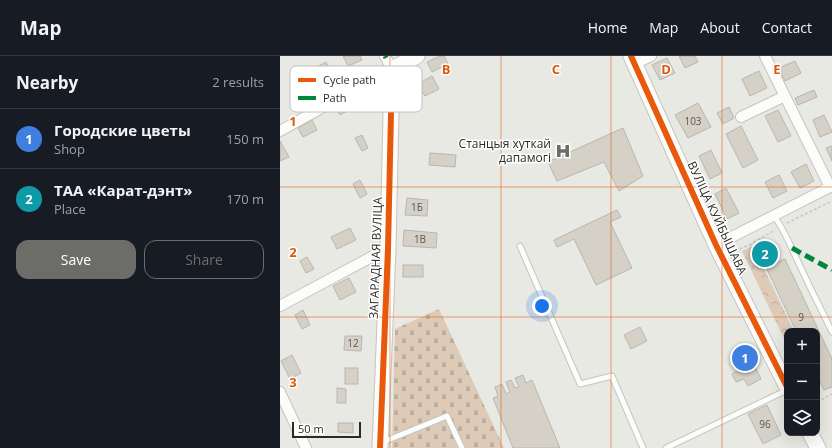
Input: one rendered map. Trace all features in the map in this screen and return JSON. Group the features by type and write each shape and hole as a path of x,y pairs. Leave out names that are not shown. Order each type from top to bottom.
{"street":[{"path":"389,61 417,56"},
{"path":"632,60 652,56"},
{"path":"716,245 831,187 765,56"},
{"name":"ВУЛІЦА КУЙБЫШАВА","path":"632,60 716,245 784,382"},
{"path":"741,117 785,96"},
{"path":"280,131 310,112"},
{"name":"ЗАГАРАДНАЯ ВУЛІЦА","path":"380,446 388,248 389,112"},
{"path":"280,306 388,248"},
{"path":"280,392 306,448"},
{"path":"812,436 818,448"}],"lane":[{"path":"774,216 780,224 800,267 830,321 832,332"},
{"path":"520,246 580,384 612,376 643,448"},
{"path":"666,448 784,389"},
{"path":"380,446 447,416 462,448"}],"path":[{"path":"820,400 832,394"}],"green space":[{"path":"753,246 793,328 784,328 784,339 742,251"},
{"path":"439,309 504,448 392,448 395,329"}],"building":[{"path":"343,56 360,56 362,60 348,66"},
{"path":"440,56 444,56 448,64 432,72 427,62"},
{"path":"679,56 695,56 698,62 685,68"},
{"path":"667,58 675,73 660,80 652,65"},
{"path":"795,61 801,73 785,81 779,68"},
{"path":"326,62 328,66 319,66"},
{"path":"759,71 767,88 750,96 742,79"},
{"path":"432,76 439,89 425,96 422,91 422,82"},
{"path":"814,90 817,97 798,105 795,98"},
{"path":"698,103 711,127 688,138 675,115"},
{"path":"729,107 734,118 723,124 717,113"},
{"path":"778,110 791,136 778,142 765,116"},
{"path":"338,112 346,112 340,115"},
{"path":"824,115 832,132 820,137 813,120"},
{"path":"312,120 317,130 303,137 298,128"},
{"path":"741,126 758,160 743,168 726,134"},
{"path":"623,128 643,176 619,191 604,162 557,181 548,162"},
{"path":"362,135 368,148 362,151 355,138"},
{"path":"280,141 289,157 280,161"},
{"path":"832,146 832,161 826,148"},
{"path":"711,150 722,173 710,179 699,156"},
{"path":"430,153 456,155 455,167 429,165"},
{"path":"806,164 814,181 800,188 791,172"},
{"path":"779,175 787,191 773,198 765,182"},
{"path":"360,180 367,194 360,198 353,184"},
{"path":"726,188 739,213 727,219 715,194"},
{"path":"407,198 428,200 427,216 405,215"},
{"path":"617,210 621,217 610,222 632,268 596,285 574,239 557,247 554,240"},
{"path":"350,228 356,240 337,249 331,237"},
{"path":"404,230 437,233 436,248 403,246"},
{"path":"772,241 775,248 769,251 775,263 766,267 757,248"},
{"path":"307,257 314,269 306,273 300,261"},
{"path":"785,259 817,328 795,328 766,267"},
{"path":"403,265 423,265 423,277 403,277"},
{"path":"349,278 356,292 340,300 333,286"},
{"path":"303,310 310,325 302,329 295,315"},
{"path":"640,327 647,341 631,349 624,335"},
{"path":"820,333 832,359 832,387 824,390 820,382"},
{"path":"345,336 362,336 361,351 344,350"},
{"path":"746,349 761,379 748,386 744,379 736,382 732,374 740,369 734,355"},
{"path":"292,355 301,373 290,379 281,361"},
{"path":"345,368 358,368 358,384 345,384"},
{"path":"523,375 526,383 532,380 560,448 513,448 493,398 498,396 495,387 502,384 506,394 510,392 506,382 511,380 515,388 519,387 515,378"},
{"path":"337,388 346,389 346,403 337,403"},
{"path":"767,405 781,435 763,444 748,414"},
{"path":"338,423 353,423 353,433 338,432"}],"marked path":[{"path":"792,248 832,270"}],"cycle path":[{"path":"631,56 716,245 784,381"},
{"path":"380,448 388,248 391,112"}],"place":[{"name":"Станцыя хуткай дапамогі","path":"563,151"},
{"name":"ТАА «Карат-дэнт»","path":"765,254"},
{"name":"Городские цветы","path":"745,358"}]}
